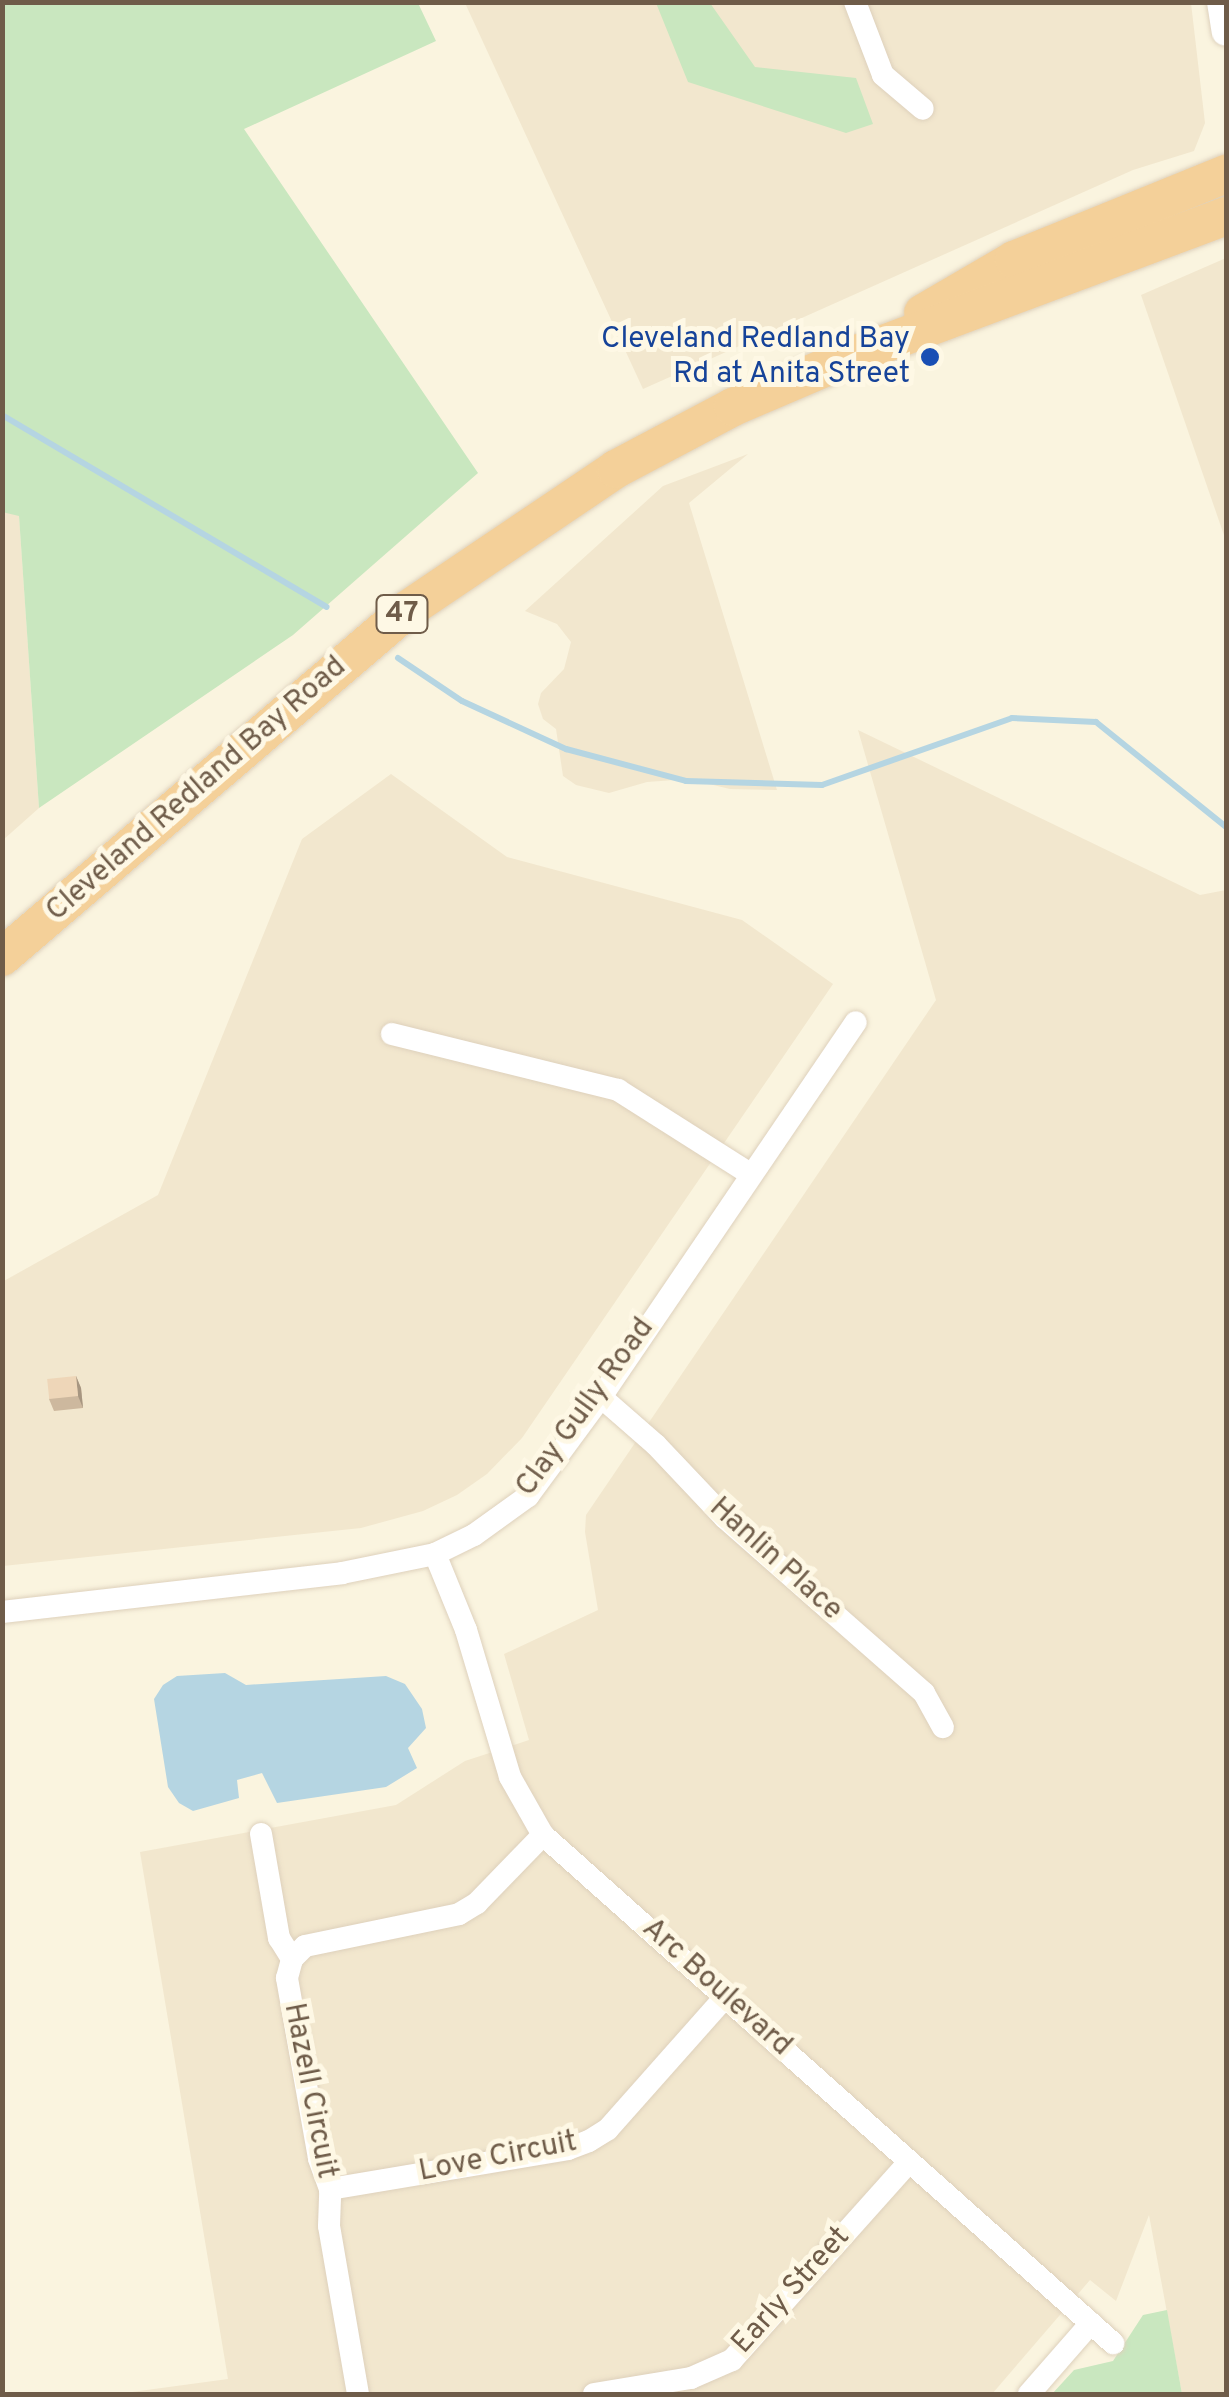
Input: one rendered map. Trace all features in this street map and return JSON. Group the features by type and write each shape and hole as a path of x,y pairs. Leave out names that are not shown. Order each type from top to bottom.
{"highway":[{"name":"Cleveland Redland Bay Road","path":"857,354 1014,260 1226,174"},
{"name":"Cleveland Redland Bay Road","path":"2,957 407,610 502,542 616,469 733,407 857,354 1226,216"}],"street":[{"path":"855,2 883,76 923,110"},
{"path":"1222,2 1226,32"},
{"name":"Clay Gully Road","path":"2,1612 342,1573 435,1554 474,1535 528,1496 601,1396 749,1173 856,1022"},
{"path":"392,1034 618,1090 749,1173"},
{"name":"Hanlin Place","path":"601,1396 656,1445 726,1518 924,1694 943,1727"},
{"name":"Arc Boulevard","path":"435,1554 466,1630 510,1777 543,1834 1113,2343"},
{"path":"261,1834 279,1938 292,1959"},
{"name":"Hazell Circuit","path":"358,2394 330,2226 330,2189 319,2158 286,1978 292,1959 305,1946 459,1914 477,1903 543,1834"},
{"name":"Love Circuit","path":"330,2189 568,2149 589,2141 608,2129 725,1997"},
{"name":"Early Street","path":"594,2394 691,2378 732,2360 909,2162"},
{"path":"1028,2394 1090,2323"}],"shaded area":[{"path":"465,3 1191,3 1205,123 1194,151 1133,170 643,389"},
{"path":"1226,258 1226,541 1141,295"},
{"path":"748,454 689,503 777,790 730,789 688,779 647,782 609,793 576,785 563,776 556,729 543,719 538,704 541,693 564,669 571,642 557,624 525,611 663,486"},
{"path":"3,512 19,515 39,808 3,840"},
{"path":"858,730 1200,895 1226,890 1226,2394 1182,2394 1149,2215 1116,2301 1090,2280 992,2394 117,2394 228,2379 140,1852 396,1805 465,1761 529,1740 504,1654 598,1610 585,1532 586,1515 936,1000"},
{"path":"391,774 507,857 742,920 833,984 522,1438 487,1474 457,1495 423,1511 361,1528 3,1566 2,1282 158,1195 302,839"}],"green space":[{"path":"2,3 418,3 436,41 244,129 478,473 293,635 39,808 19,516 2,512"},
{"path":"656,3 710,3 755,67 856,78 873,124 846,133 688,82"},
{"path":"1167,2310 1182,2394 1052,2394 1074,2370 1113,2361 1143,2315"}],"water":[{"path":"225,1673 246,1685 386,1676 405,1684 422,1709 426,1728 408,1748 417,1768 386,1787 277,1803 262,1773 237,1780 239,1798 193,1811 179,1803 168,1787 154,1699 163,1685 177,1676"}],"building":[{"path":"76,1376 78,1396 49,1399 47,1379"}],"waterway":[{"path":"2,415 327,607"},
{"path":"398,658 462,701 566,749 686,781 822,785 1012,718 1096,722 1226,827"}],"place":[{"name":"Cleveland Redland Bay Rd at Anita Street","path":"930,357"}]}
